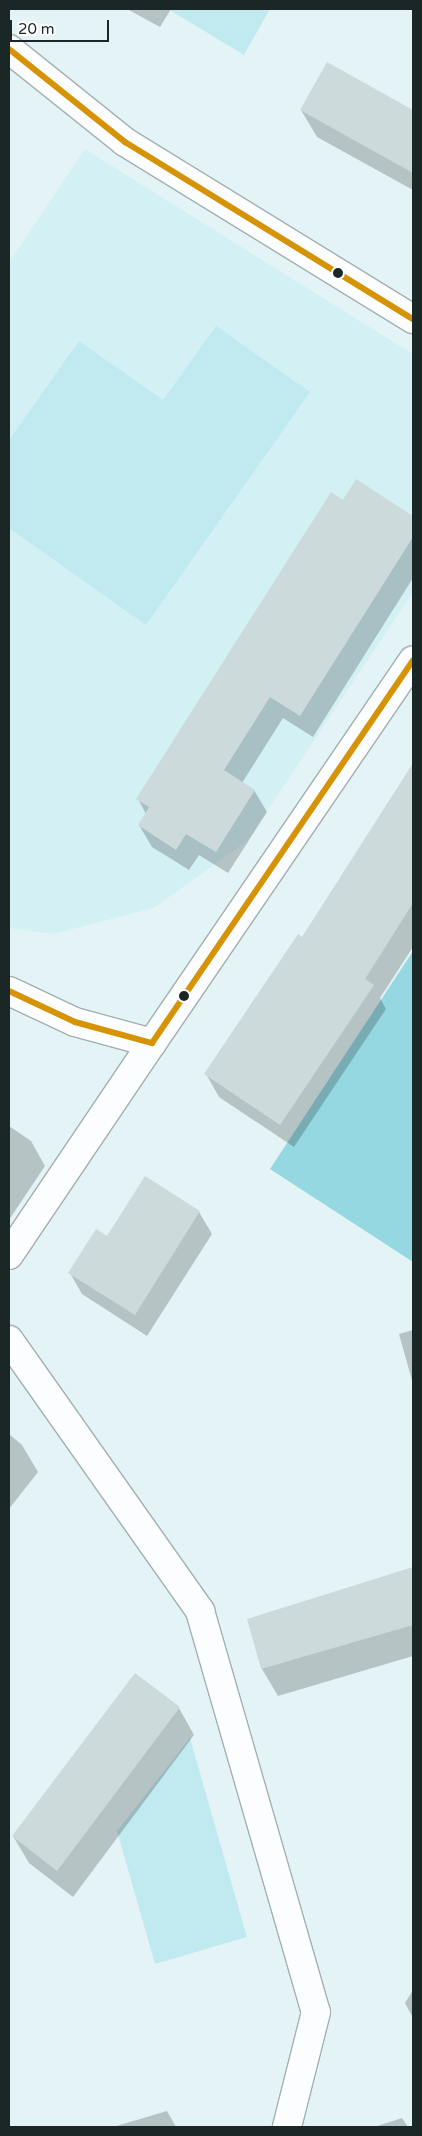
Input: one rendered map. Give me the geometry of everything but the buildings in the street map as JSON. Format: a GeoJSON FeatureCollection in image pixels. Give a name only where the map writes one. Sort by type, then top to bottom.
{"type":"FeatureCollection","features":[{"type":"Feature","properties":{"kind":"street"},"geometry":{"type":"LineString","coordinates":[[9,49],[125,142],[413,319]]}},
{"type":"Feature","properties":{"kind":"street"},"geometry":{"type":"LineString","coordinates":[[9,1255],[413,661]]}},
{"type":"Feature","properties":{"kind":"street"},"geometry":{"type":"LineString","coordinates":[[9,991],[75,1022],[152,1043]]}},
{"type":"Feature","properties":{"kind":"street"},"geometry":{"type":"LineString","coordinates":[[9,1340],[200,1610],[316,2012],[287,2127]]}},
{"type":"Feature","properties":{"kind":"shaded area"},"geometry":{"type":"Polygon","coordinates":[[[168,9],[270,9],[244,55],[168,9]]]}},
{"type":"Feature","properties":{"kind":"shaded area"},"geometry":{"type":"Polygon","coordinates":[[[85,149],[413,354],[413,592],[247,841],[154,908],[53,934],[9,928],[9,263],[85,149]]]}},
{"type":"Feature","properties":{"kind":"shaded area"},"geometry":{"type":"Polygon","coordinates":[[[216,326],[310,392],[146,625],[9,528],[9,440],[79,341],[163,400],[216,326]]]}},
{"type":"Feature","properties":{"kind":"shaded area"},"geometry":{"type":"Polygon","coordinates":[[[413,951],[413,1262],[270,1169],[413,951]]]}},
{"type":"Feature","properties":{"kind":"shaded area"},"geometry":{"type":"Polygon","coordinates":[[[190,1738],[247,1937],[155,1964],[117,1831],[190,1738]]]}},
{"type":"Feature","properties":{"kind":"transit line"},"geometry":{"type":"LineString","coordinates":[[9,49],[125,142],[413,319]]}},
{"type":"Feature","properties":{"kind":"transit line"},"geometry":{"type":"LineString","coordinates":[[9,991],[75,1022],[152,1043],[413,661]]}}]}
